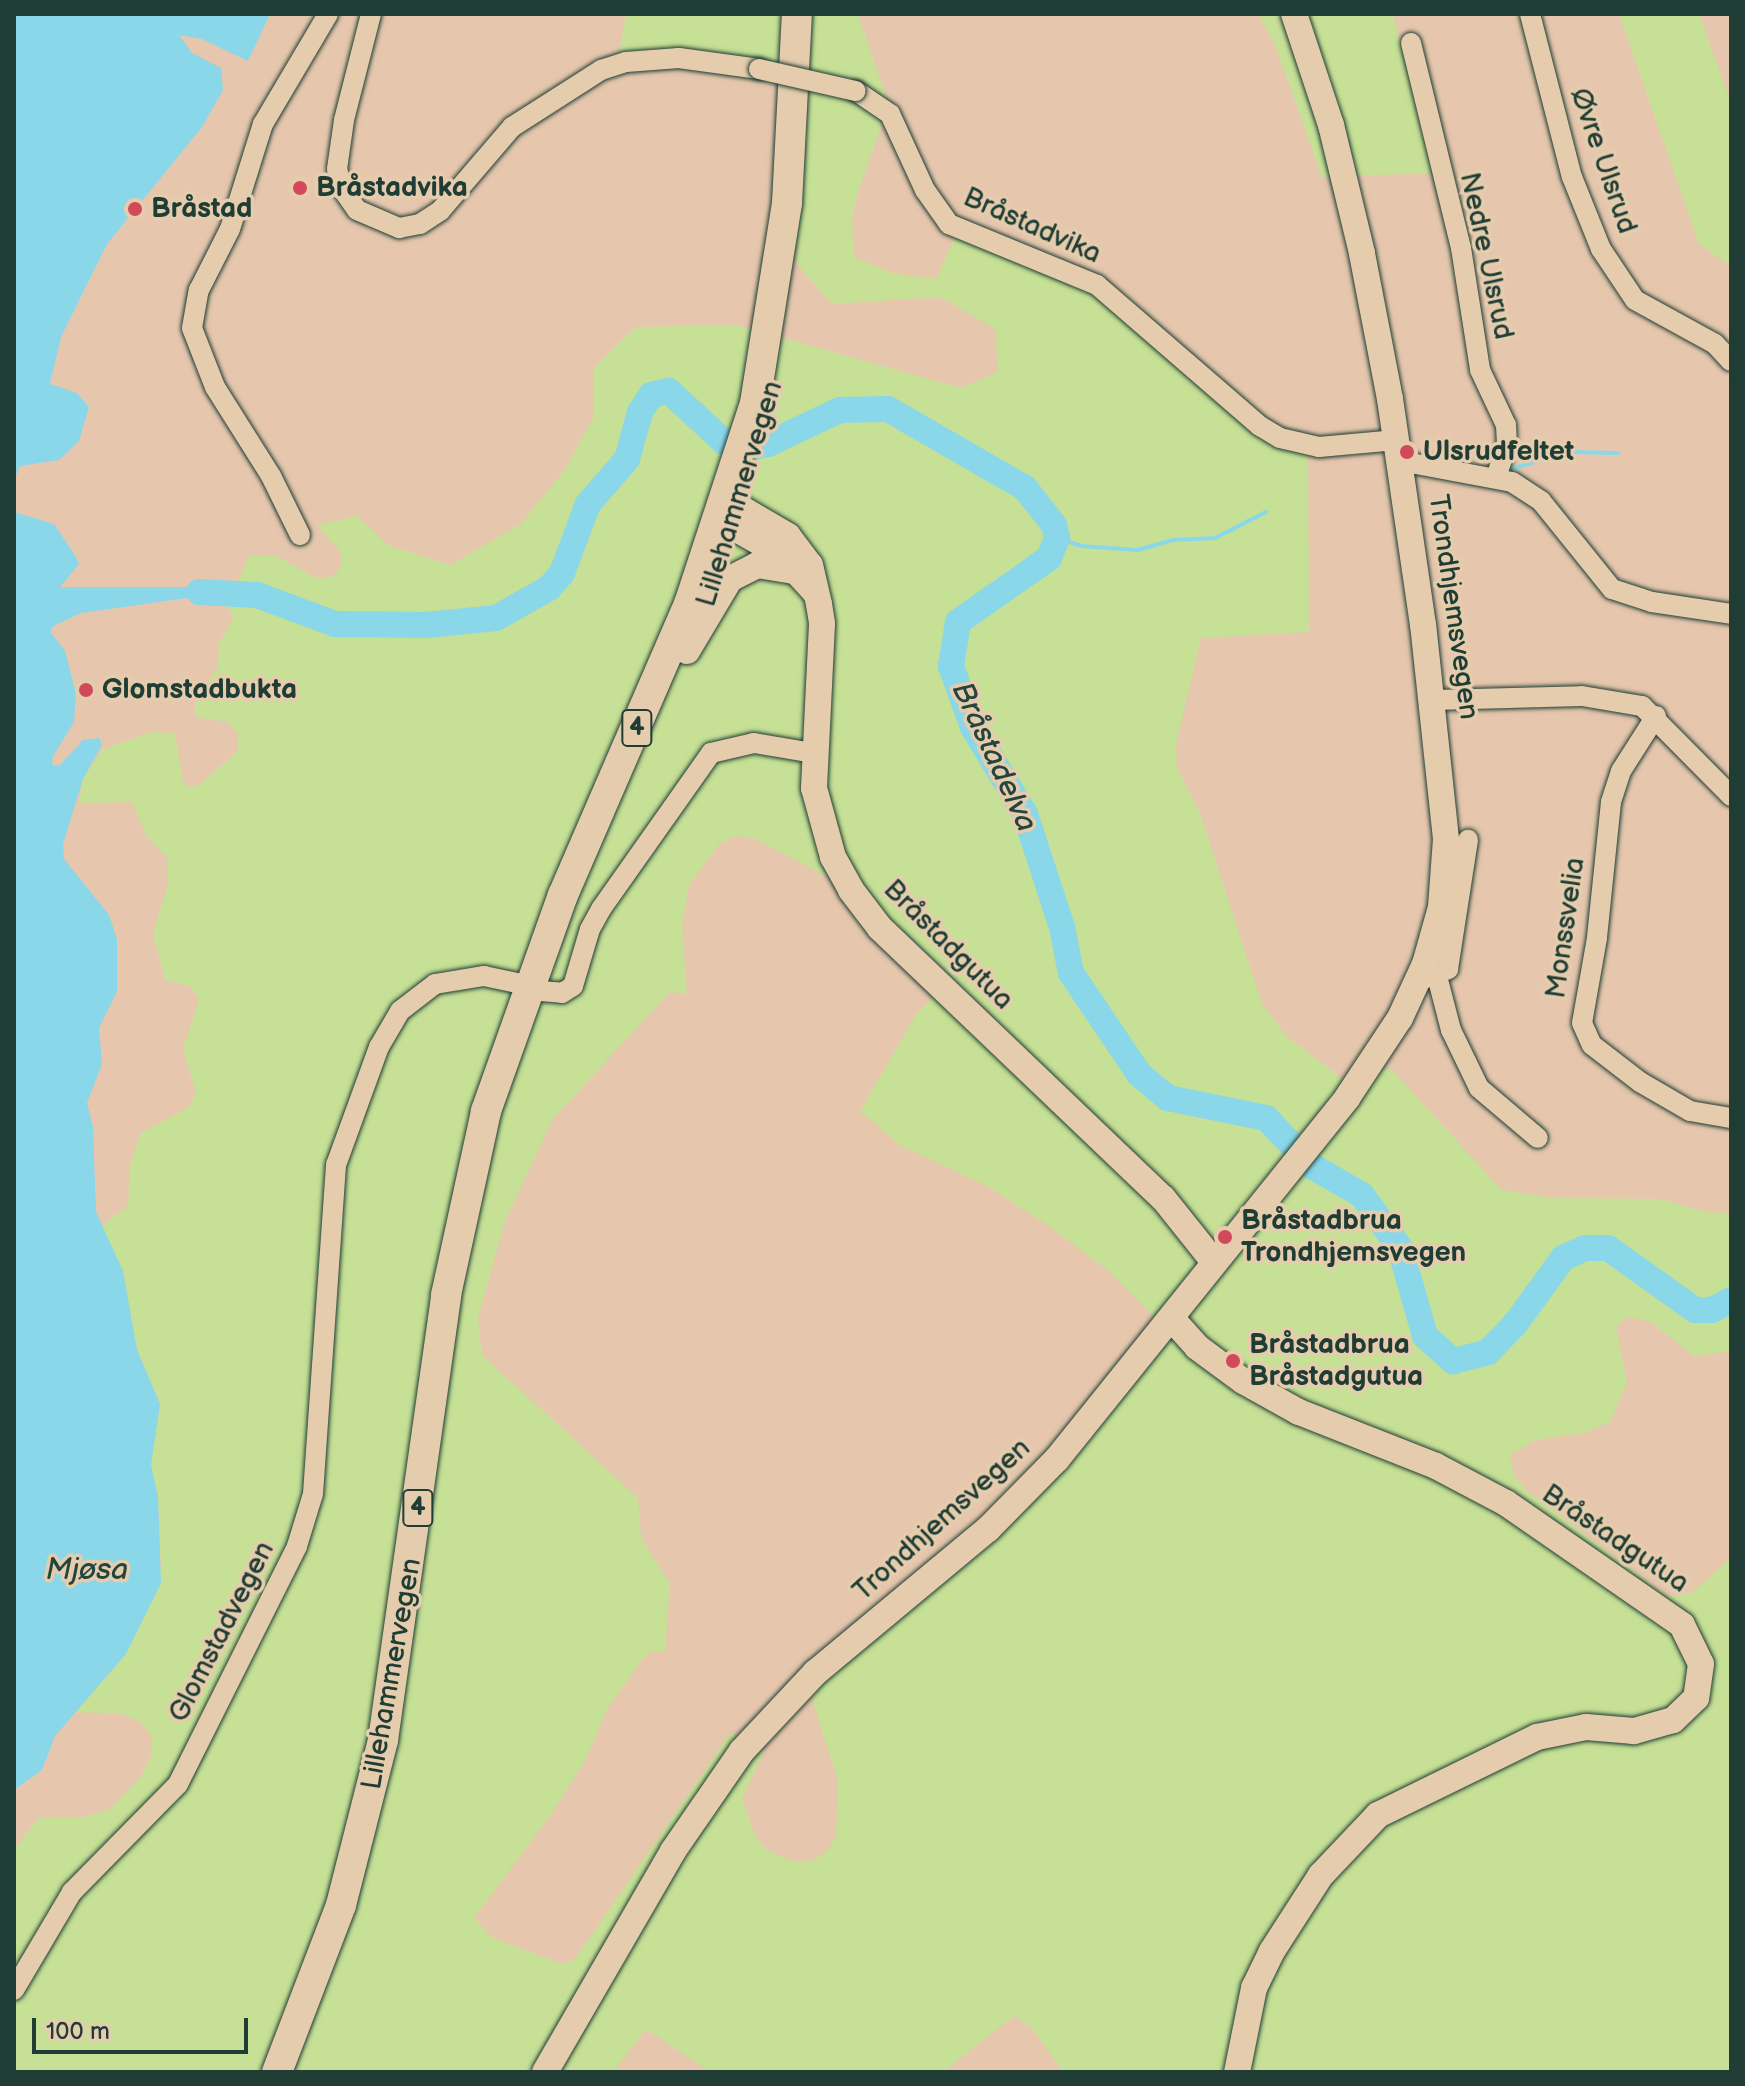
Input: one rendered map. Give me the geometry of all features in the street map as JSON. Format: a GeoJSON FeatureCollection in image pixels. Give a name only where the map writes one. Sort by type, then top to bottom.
{"type":"FeatureCollection","features":[{"type":"Feature","properties":{"kind":"highway","name":"Lillehammervegen"},"geometry":{"type":"LineString","coordinates":[[770,370],[787,203],[797,14]]}},
{"type":"Feature","properties":{"kind":"highway","name":"Lillehammervegen"},"geometry":{"type":"LineString","coordinates":[[548,941],[574,897],[687,651],[736,503],[770,370],[808,192],[811,14]]}},
{"type":"Feature","properties":{"kind":"highway","name":"Lillehammervegen"},"geometry":{"type":"LineString","coordinates":[[277,2072],[341,1905],[371,1797],[402,1632],[457,1234],[486,1111],[548,941],[736,503]]}},
{"type":"Feature","properties":{"kind":"main road","name":"Trondhjemsvegen"},"geometry":{"type":"LineString","coordinates":[[545,2072],[708,1796],[771,1716],[1028,1491],[1173,1320],[1214,1262],[1347,1098],[1428,977],[1441,907],[1446,839],[1434,700],[1398,451],[1362,253],[1331,125],[1294,14]]}},
{"type":"Feature","properties":{"kind":"main road"},"geometry":{"type":"LineString","coordinates":[[736,503],[815,592]]}},
{"type":"Feature","properties":{"kind":"main road","name":"Bråstadgutua"},"geometry":{"type":"LineString","coordinates":[[736,503],[788,536],[810,565],[822,637],[813,753],[814,788],[833,857],[880,928],[1155,1190],[1214,1262]]}},
{"type":"Feature","properties":{"kind":"main road"},"geometry":{"type":"LineString","coordinates":[[687,651],[730,579],[757,565],[794,571]]}},
{"type":"Feature","properties":{"kind":"main road","name":"Bråstadgutua"},"geometry":{"type":"LineString","coordinates":[[1173,1320],[1197,1347],[1243,1381],[1299,1412],[1436,1466],[1532,1520],[1682,1625],[1701,1664],[1696,1698],[1673,1720],[1634,1731],[1586,1727],[1537,1737],[1378,1815],[1321,1875],[1272,1951],[1254,1988],[1237,2072]]}},
{"type":"Feature","properties":{"kind":"street"},"geometry":{"type":"LineString","coordinates":[[300,535],[271,476],[215,387],[192,328],[199,290],[230,229],[263,124],[328,14]]}},
{"type":"Feature","properties":{"kind":"street","name":"Bråstadvika"},"geometry":{"type":"LineString","coordinates":[[371,14],[341,131],[337,169],[343,190],[357,210],[399,228],[420,224],[440,211],[512,127],[601,70],[643,60],[679,58],[759,69],[856,91],[890,114],[925,190],[949,224],[1097,285],[1260,426],[1280,438],[1319,447],[1398,451],[1497,475]]}},
{"type":"Feature","properties":{"kind":"street","name":"Øvre Ulsrud"},"geometry":{"type":"LineString","coordinates":[[1530,14],[1572,177],[1601,249],[1635,300],[1715,344],[1731,361]]}},
{"type":"Feature","properties":{"kind":"street","name":"Nedre Ulsrud"},"geometry":{"type":"LineString","coordinates":[[1411,43],[1461,248],[1480,370],[1506,425],[1507,444],[1497,475]]}},
{"type":"Feature","properties":{"kind":"street"},"geometry":{"type":"LineString","coordinates":[[1497,475],[1541,501],[1612,589],[1652,602],[1731,614]]}},
{"type":"Feature","properties":{"kind":"street"},"geometry":{"type":"LineString","coordinates":[[1434,700],[1582,696],[1642,706],[1656,716],[1731,796]]}},
{"type":"Feature","properties":{"kind":"street","name":"Monssvelia"},"geometry":{"type":"LineString","coordinates":[[1656,716],[1621,771],[1611,802],[1582,1023],[1592,1045],[1640,1082],[1690,1111],[1731,1118]]}},
{"type":"Feature","properties":{"kind":"street"},"geometry":{"type":"LineString","coordinates":[[541,991],[562,993],[573,986],[590,929],[601,909],[711,753],[754,743],[813,753]]}},
{"type":"Feature","properties":{"kind":"street","name":"Trondhjemsvegen"},"geometry":{"type":"LineString","coordinates":[[1428,977],[1448,969],[1468,840]]}},
{"type":"Feature","properties":{"kind":"street","name":"Glomstadvegen"},"geometry":{"type":"LineString","coordinates":[[14,1990],[72,1892],[178,1784],[292,1558],[313,1494],[336,1165],[366,1075],[400,1011],[435,984],[484,976],[518,983]]}},
{"type":"Feature","properties":{"kind":"street"},"geometry":{"type":"LineString","coordinates":[[1428,977],[1479,1088],[1538,1138]]}},
{"type":"Feature","properties":{"kind":"green space"},"geometry":{"type":"Polygon","coordinates":[[[626,14],[858,14],[889,105],[858,192],[852,219],[854,257],[892,273],[936,279],[959,229],[1050,260],[1223,394],[1308,444],[1309,632],[1201,638],[1176,744],[1177,767],[1200,813],[1262,1004],[1287,1037],[1352,1086],[1383,1068],[1392,1070],[1502,1190],[1553,1198],[1661,1199],[1706,1212],[1731,1213],[1731,1351],[1694,1356],[1650,1321],[1626,1317],[1616,1327],[1627,1382],[1610,1422],[1584,1433],[1535,1440],[1510,1455],[1514,1476],[1527,1491],[1667,1596],[1691,1593],[1731,1558],[1731,2072],[1063,2072],[1031,2027],[1014,2016],[943,2072],[710,2072],[646,2029],[613,2072],[14,2072],[14,1849],[39,1818],[85,1817],[110,1809],[140,1778],[152,1754],[151,1735],[140,1722],[123,1714],[76,1712],[82,1699],[110,1674],[161,1567],[158,1497],[151,1465],[160,1404],[137,1350],[123,1271],[100,1227],[128,1206],[130,1166],[141,1133],[189,1107],[196,1093],[183,1049],[199,999],[190,986],[165,980],[153,934],[167,887],[168,858],[147,837],[132,802],[79,803],[83,778],[102,750],[151,732],[175,733],[183,782],[190,787],[199,785],[238,751],[238,734],[228,722],[195,717],[195,702],[218,667],[219,643],[234,617],[226,604],[199,592],[199,587],[238,581],[249,556],[275,555],[314,577],[330,578],[340,569],[341,553],[317,525],[357,516],[390,546],[450,565],[521,524],[566,468],[593,418],[594,368],[636,327],[737,325],[961,388],[998,372],[995,329],[941,297],[832,304],[796,263],[803,82],[618,60],[626,14]],[[735,836],[718,845],[689,885],[682,924],[687,994],[670,992],[553,1119],[505,1221],[478,1318],[482,1355],[638,1498],[641,1537],[670,1584],[665,1652],[651,1651],[641,1661],[607,1709],[586,1759],[550,1816],[474,1918],[493,1938],[562,1964],[575,1959],[730,1733],[753,1739],[764,1752],[742,1798],[755,1836],[767,1850],[794,1862],[813,1860],[828,1851],[836,1835],[838,1781],[813,1702],[815,1684],[987,1525],[1162,1325],[1110,1272],[1043,1222],[987,1186],[901,1146],[860,1111],[916,1015],[933,997],[932,989],[842,885],[754,838],[735,836]]]}},
{"type":"Feature","properties":{"kind":"green space"},"geometry":{"type":"Polygon","coordinates":[[[1258,14],[1393,14],[1432,173],[1322,177],[1275,45],[1258,14]]]}},
{"type":"Feature","properties":{"kind":"green space"},"geometry":{"type":"Polygon","coordinates":[[[1619,14],[1699,14],[1731,103],[1731,266],[1699,244],[1619,14]]]}},
{"type":"Feature","properties":{"kind":"water"},"geometry":{"type":"Polygon","coordinates":[[[14,14],[270,14],[248,61],[202,39],[179,35],[192,53],[221,68],[223,90],[202,127],[107,244],[61,337],[50,384],[77,393],[89,407],[79,441],[59,460],[20,466],[14,480],[14,14]]]}},
{"type":"Feature","properties":{"kind":"water","name":"Mjøsa"},"geometry":{"type":"Polygon","coordinates":[[[14,512],[54,524],[76,557],[79,564],[60,587],[199,587],[201,596],[81,613],[52,627],[51,633],[65,651],[76,694],[74,722],[52,758],[53,766],[60,765],[83,740],[99,738],[102,745],[83,779],[63,844],[64,859],[109,915],[117,939],[117,991],[99,1028],[102,1064],[87,1103],[93,1127],[96,1212],[123,1271],[137,1350],[160,1404],[151,1465],[158,1497],[161,1583],[126,1654],[55,1736],[42,1770],[14,1790],[14,512]]]}},
{"type":"Feature","properties":{"kind":"waterway","name":"Bråstadelva"},"geometry":{"type":"LineString","coordinates":[[199,592],[257,595],[335,624],[427,625],[496,618],[549,588],[562,573],[588,504],[627,459],[640,412],[651,395],[669,391],[723,441],[741,449],[768,444],[840,410],[888,409],[1025,488],[1054,525],[1057,538],[1049,558],[958,622],[951,666],[973,727],[1025,814],[1062,927],[1071,973],[1139,1074],[1168,1098],[1266,1118],[1313,1167],[1362,1195],[1400,1248],[1425,1336],[1453,1361],[1488,1352],[1516,1323],[1563,1258],[1585,1248],[1608,1248],[1695,1310],[1712,1310],[1731,1300]]}},
{"type":"Feature","properties":{"kind":"waterway"},"geometry":{"type":"LineString","coordinates":[[1510,469],[1571,452],[1618,453]]}},
{"type":"Feature","properties":{"kind":"waterway"},"geometry":{"type":"LineString","coordinates":[[1057,538],[1081,546],[1138,550],[1173,540],[1215,538],[1266,512]]}},
{"type":"Feature","properties":{"kind":"place","name":"Bråstadvika"},"geometry":{"type":"Point","coordinates":[300,188]}},
{"type":"Feature","properties":{"kind":"place","name":"Bråstad"},"geometry":{"type":"Point","coordinates":[135,209]}},
{"type":"Feature","properties":{"kind":"place","name":"Ulsrudfeltet"},"geometry":{"type":"Point","coordinates":[1407,452]}},
{"type":"Feature","properties":{"kind":"place","name":"Glomstadbukta"},"geometry":{"type":"Point","coordinates":[86,690]}},
{"type":"Feature","properties":{"kind":"place","name":"Bråstadbrua Trondhjemsvegen"},"geometry":{"type":"Point","coordinates":[1225,1237]}},
{"type":"Feature","properties":{"kind":"place","name":"Bråstadbrua Bråstadgutua"},"geometry":{"type":"Point","coordinates":[1233,1361]}}]}
